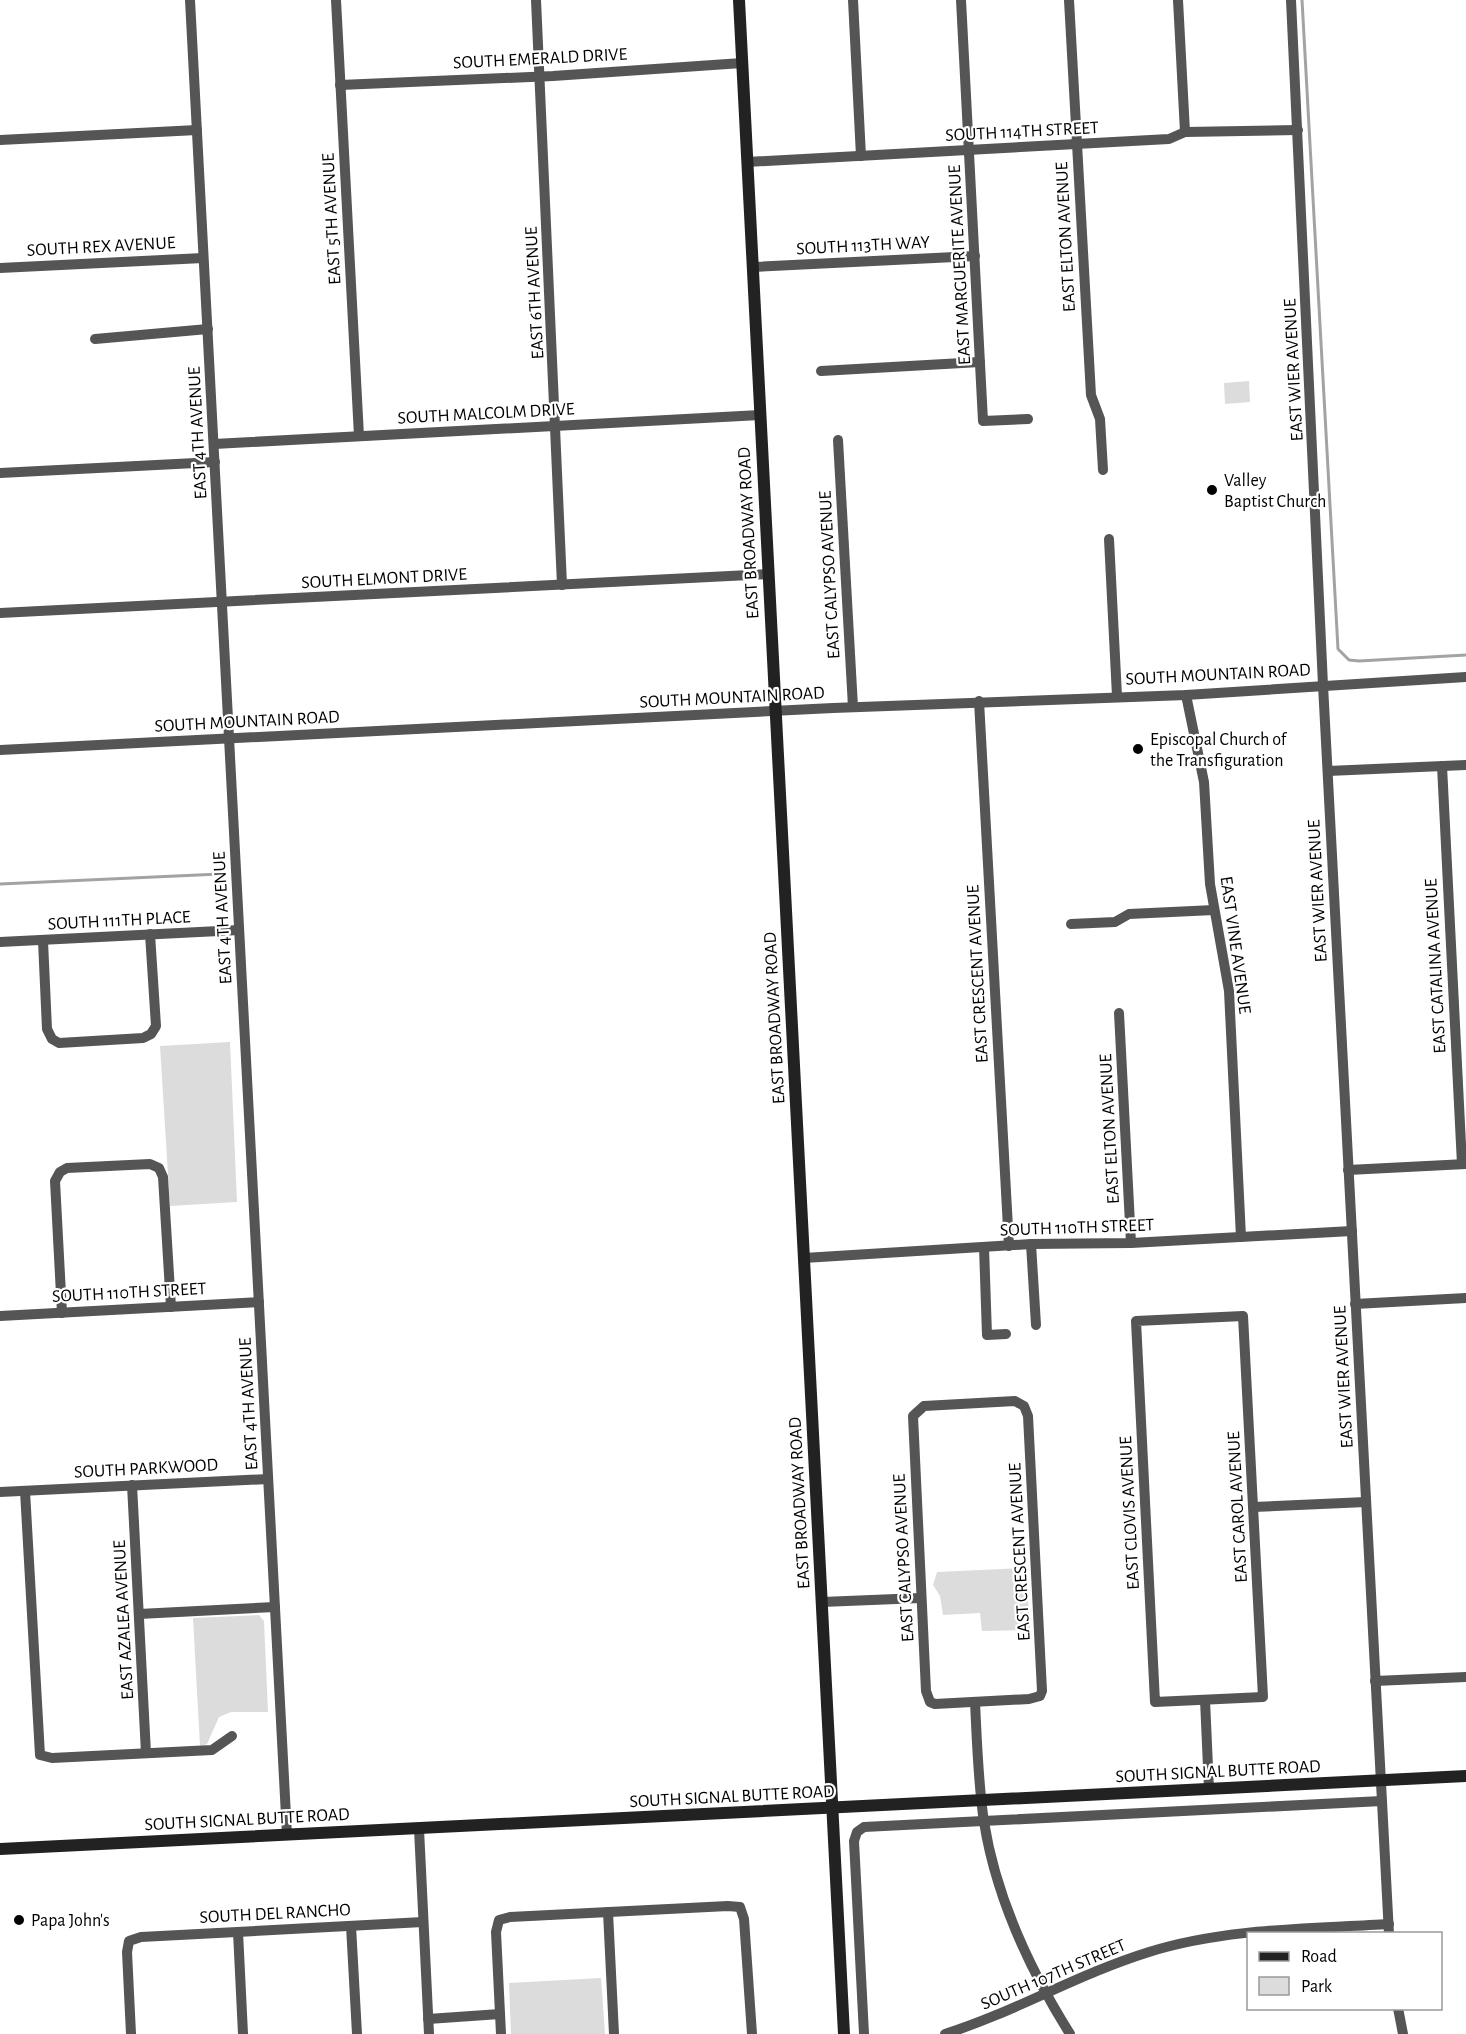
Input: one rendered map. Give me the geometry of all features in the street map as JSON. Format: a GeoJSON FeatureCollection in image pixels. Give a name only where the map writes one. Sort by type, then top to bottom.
{"type":"FeatureCollection","features":[{"type":"Feature","properties":{"kind":"main road","name":"EAST BROADWAY ROAD"},"geometry":{"type":"LineString","coordinates":[[739,0],[844,2034]]}},
{"type":"Feature","properties":{"kind":"main road","name":"SOUTH SIGNAL BUTTE ROAD"},"geometry":{"type":"LineString","coordinates":[[0,1849],[1466,1776]]}},
{"type":"Feature","properties":{"kind":"street","name":"EAST 4TH AVENUE"},"geometry":{"type":"LineString","coordinates":[[190,0],[287,1835]]}},
{"type":"Feature","properties":{"kind":"street","name":"EAST 5TH AVENUE"},"geometry":{"type":"LineString","coordinates":[[336,0],[359,436]]}},
{"type":"Feature","properties":{"kind":"street","name":"EAST 6TH AVENUE"},"geometry":{"type":"LineString","coordinates":[[536,0],[557,426],[562,585]]}},
{"type":"Feature","properties":{"kind":"street"},"geometry":{"type":"LineString","coordinates":[[853,0],[861,156]]}},
{"type":"Feature","properties":{"kind":"street","name":"EAST MARGUERITE AVENUE"},"geometry":{"type":"LineString","coordinates":[[961,0],[983,421],[1028,419]]}},
{"type":"Feature","properties":{"kind":"street","name":"EAST ELTON AVENUE"},"geometry":{"type":"LineString","coordinates":[[1069,0],[1090,395],[1100,419],[1103,470]]}},
{"type":"Feature","properties":{"kind":"street"},"geometry":{"type":"LineString","coordinates":[[1178,0],[1185,132]]}},
{"type":"Feature","properties":{"kind":"street","name":"EAST WIER AVENUE"},"geometry":{"type":"LineString","coordinates":[[1291,0],[1323,685],[1389,1929]]}},
{"type":"Feature","properties":{"kind":"street","name":"SOUTH EMERALD DRIVE"},"geometry":{"type":"LineString","coordinates":[[340,84],[742,63]]}},
{"type":"Feature","properties":{"kind":"street"},"geometry":{"type":"LineString","coordinates":[[0,140],[197,130]]}},
{"type":"Feature","properties":{"kind":"street","name":"SOUTH 114TH STREET"},"geometry":{"type":"LineString","coordinates":[[747,162],[1169,139],[1185,132],[1298,130]]}},
{"type":"Feature","properties":{"kind":"street","name":"SOUTH 113TH WAY"},"geometry":{"type":"LineString","coordinates":[[753,267],[975,256]]}},
{"type":"Feature","properties":{"kind":"street","name":"SOUTH REX AVENUE"},"geometry":{"type":"LineString","coordinates":[[0,268],[203,258]]}},
{"type":"Feature","properties":{"kind":"street"},"geometry":{"type":"LineString","coordinates":[[95,339],[207,329]]}},
{"type":"Feature","properties":{"kind":"street"},"geometry":{"type":"LineString","coordinates":[[821,371],[980,362]]}},
{"type":"Feature","properties":{"kind":"street","name":"SOUTH MALCOLM DRIVE"},"geometry":{"type":"LineString","coordinates":[[214,444],[760,415]]}},
{"type":"Feature","properties":{"kind":"street","name":"EAST CALYPSO AVENUE"},"geometry":{"type":"LineString","coordinates":[[838,440],[853,707]]}},
{"type":"Feature","properties":{"kind":"street"},"geometry":{"type":"LineString","coordinates":[[0,473],[215,462]]}},
{"type":"Feature","properties":{"kind":"street"},"geometry":{"type":"LineString","coordinates":[[1109,539],[1117,696]]}},
{"type":"Feature","properties":{"kind":"street","name":"SOUTH ELMONT DRIVE"},"geometry":{"type":"LineString","coordinates":[[0,613],[769,574]]}},
{"type":"Feature","properties":{"kind":"street","name":"SOUTH MOUNTAIN ROAD"},"geometry":{"type":"LineString","coordinates":[[0,750],[979,701],[1296,689],[1323,685],[1466,677]]}},
{"type":"Feature","properties":{"kind":"street","name":"EAST VINE AVENUE"},"geometry":{"type":"LineString","coordinates":[[1186,694],[1204,782],[1210,884],[1229,991],[1241,1237]]}},
{"type":"Feature","properties":{"kind":"street","name":"EAST CRESCENT AVENUE"},"geometry":{"type":"LineString","coordinates":[[979,701],[1009,1246]]}},
{"type":"Feature","properties":{"kind":"street"},"geometry":{"type":"LineString","coordinates":[[1328,771],[1466,765]]}},
{"type":"Feature","properties":{"kind":"street","name":"EAST CATALINA AVENUE"},"geometry":{"type":"LineString","coordinates":[[1442,766],[1464,1164]]}},
{"type":"Feature","properties":{"kind":"street"},"geometry":{"type":"LineString","coordinates":[[1071,924],[1115,922],[1128,914],[1214,910]]}},
{"type":"Feature","properties":{"kind":"street","name":"SOUTH 111TH PLACE"},"geometry":{"type":"LineString","coordinates":[[0,942],[239,930]]}},
{"type":"Feature","properties":{"kind":"street"},"geometry":{"type":"LineString","coordinates":[[43,941],[47,1029],[51,1039],[59,1043],[83,1042],[143,1038],[151,1034],[156,1026],[150,934]]}},
{"type":"Feature","properties":{"kind":"street","name":"EAST ELTON AVENUE"},"geometry":{"type":"LineString","coordinates":[[1119,1013],[1131,1243]]}},
{"type":"Feature","properties":{"kind":"street"},"geometry":{"type":"LineString","coordinates":[[62,1313],[55,1181],[60,1172],[67,1168],[150,1164],[159,1168],[163,1177],[171,1307]]}},
{"type":"Feature","properties":{"kind":"street"},"geometry":{"type":"LineString","coordinates":[[1348,1170],[1464,1164]]}},
{"type":"Feature","properties":{"kind":"street","name":"SOUTH 110TH STREET"},"geometry":{"type":"LineString","coordinates":[[804,1258],[1031,1244],[1131,1243],[1352,1232]]}},
{"type":"Feature","properties":{"kind":"street"},"geometry":{"type":"LineString","coordinates":[[1031,1244],[1036,1325]]}},
{"type":"Feature","properties":{"kind":"street"},"geometry":{"type":"LineString","coordinates":[[984,1247],[987,1335],[1006,1334]]}},
{"type":"Feature","properties":{"kind":"street"},"geometry":{"type":"LineString","coordinates":[[1355,1304],[1466,1298]]}},
{"type":"Feature","properties":{"kind":"street","name":"SOUTH 110TH STREET"},"geometry":{"type":"LineString","coordinates":[[0,1316],[259,1302]]}},
{"type":"Feature","properties":{"kind":"street","name":"EAST CAROL AVENUE"},"geometry":{"type":"LineString","coordinates":[[1136,1321],[1243,1316],[1263,1697],[1205,1700]]}},
{"type":"Feature","properties":{"kind":"street","name":"EAST CLOVIS AVENUE"},"geometry":{"type":"LineString","coordinates":[[1136,1321],[1155,1702],[1205,1700]]}},
{"type":"Feature","properties":{"kind":"street","name":"EAST CRESCENT AVENUE"},"geometry":{"type":"LineString","coordinates":[[915,1412],[924,1406],[1015,1401],[1024,1406],[1028,1416],[1042,1684],[1040,1696],[975,1702]]}},
{"type":"Feature","properties":{"kind":"street","name":"EAST CALYPSO AVENUE"},"geometry":{"type":"LineString","coordinates":[[915,1412],[912,1422],[926,1691],[930,1702],[975,1702]]}},
{"type":"Feature","properties":{"kind":"street","name":"SOUTH PARKWOOD"},"geometry":{"type":"LineString","coordinates":[[0,1492],[268,1479]]}},
{"type":"Feature","properties":{"kind":"street","name":"EAST AZALEA AVENUE"},"geometry":{"type":"LineString","coordinates":[[132,1485],[146,1753]]}},
{"type":"Feature","properties":{"kind":"street"},"geometry":{"type":"LineString","coordinates":[[25,1491],[40,1755],[52,1758],[212,1750],[232,1736]]}},
{"type":"Feature","properties":{"kind":"street"},"geometry":{"type":"LineString","coordinates":[[1253,1507],[1366,1502]]}},
{"type":"Feature","properties":{"kind":"street"},"geometry":{"type":"LineString","coordinates":[[822,1602],[921,1598]]}},
{"type":"Feature","properties":{"kind":"street"},"geometry":{"type":"LineString","coordinates":[[140,1614],[275,1607]]}},
{"type":"Feature","properties":{"kind":"street"},"geometry":{"type":"LineString","coordinates":[[1375,1682],[1466,1677]]}},
{"type":"Feature","properties":{"kind":"street"},"geometry":{"type":"LineString","coordinates":[[1205,1700],[1209,1789]]}},
{"type":"Feature","properties":{"kind":"street"},"geometry":{"type":"LineString","coordinates":[[975,1702],[984,1822],[990,1849],[1014,1927],[1045,1994],[1070,2034]]}},
{"type":"Feature","properties":{"kind":"street"},"geometry":{"type":"LineString","coordinates":[[864,2034],[854,1841],[857,1832],[864,1827],[1382,1801]]}},
{"type":"Feature","properties":{"kind":"street"},"geometry":{"type":"LineString","coordinates":[[419,1829],[429,2034]]}},
{"type":"Feature","properties":{"kind":"street"},"geometry":{"type":"LineString","coordinates":[[501,2034],[496,1932],[499,1920],[608,1912],[740,1907],[744,1919],[752,2034]]}},
{"type":"Feature","properties":{"kind":"street"},"geometry":{"type":"LineString","coordinates":[[608,1912],[614,2034]]}},
{"type":"Feature","properties":{"kind":"street","name":"SOUTH DEL RANCHO"},"geometry":{"type":"LineString","coordinates":[[131,2034],[127,1952],[129,1941],[141,1937],[423,1922]]}},
{"type":"Feature","properties":{"kind":"street"},"geometry":{"type":"LineString","coordinates":[[351,1926],[357,2034]]}},
{"type":"Feature","properties":{"kind":"street","name":"SOUTH 107TH STREET"},"geometry":{"type":"LineString","coordinates":[[1252,1932],[1389,1929]]}},
{"type":"Feature","properties":{"kind":"street"},"geometry":{"type":"LineString","coordinates":[[238,1932],[243,2034]]}},
{"type":"Feature","properties":{"kind":"street","name":"SOUTH 107TH STREET"},"geometry":{"type":"LineString","coordinates":[[945,2034],[986,2021],[1100,1968],[1151,1951],[1247,1933]]}},
{"type":"Feature","properties":{"kind":"street"},"geometry":{"type":"LineString","coordinates":[[1398,2010],[1403,2034]]}},
{"type":"Feature","properties":{"kind":"street"},"geometry":{"type":"LineString","coordinates":[[428,2019],[500,2014]]}},
{"type":"Feature","properties":{"kind":"green space"},"geometry":{"type":"Polygon","coordinates":[[[1249,381],[1250,402],[1225,404],[1224,383],[1249,381]]]}},
{"type":"Feature","properties":{"kind":"green space"},"geometry":{"type":"Polygon","coordinates":[[[230,1042],[237,1202],[170,1206],[160,1046],[230,1042]]]}},
{"type":"Feature","properties":{"kind":"green space"},"geometry":{"type":"Polygon","coordinates":[[[1026,1568],[1030,1630],[982,1631],[980,1613],[943,1615],[940,1596],[933,1585],[937,1572],[1026,1568]]]}},
{"type":"Feature","properties":{"kind":"green space"},"geometry":{"type":"Polygon","coordinates":[[[259,1615],[264,1621],[268,1712],[231,1712],[219,1717],[207,1744],[200,1746],[193,1618],[259,1615]]]}},
{"type":"Feature","properties":{"kind":"green space"},"geometry":{"type":"Polygon","coordinates":[[[601,1978],[605,2034],[511,2034],[509,1983],[601,1978]]]}},
{"type":"Feature","properties":{"kind":"waterway"},"geometry":{"type":"LineString","coordinates":[[1302,0],[1338,649],[1349,660],[1359,661],[1466,655]]}},
{"type":"Feature","properties":{"kind":"waterway"},"geometry":{"type":"LineString","coordinates":[[0,884],[220,874]]}},
{"type":"Feature","properties":{"kind":"place","name":"Valley Baptist Church"},"geometry":{"type":"Point","coordinates":[1212,490]}},
{"type":"Feature","properties":{"kind":"place","name":"Episcopal Church of the Transfiguration"},"geometry":{"type":"Point","coordinates":[1138,749]}},
{"type":"Feature","properties":{"kind":"place","name":"Papa John's"},"geometry":{"type":"Point","coordinates":[19,1920]}}]}
